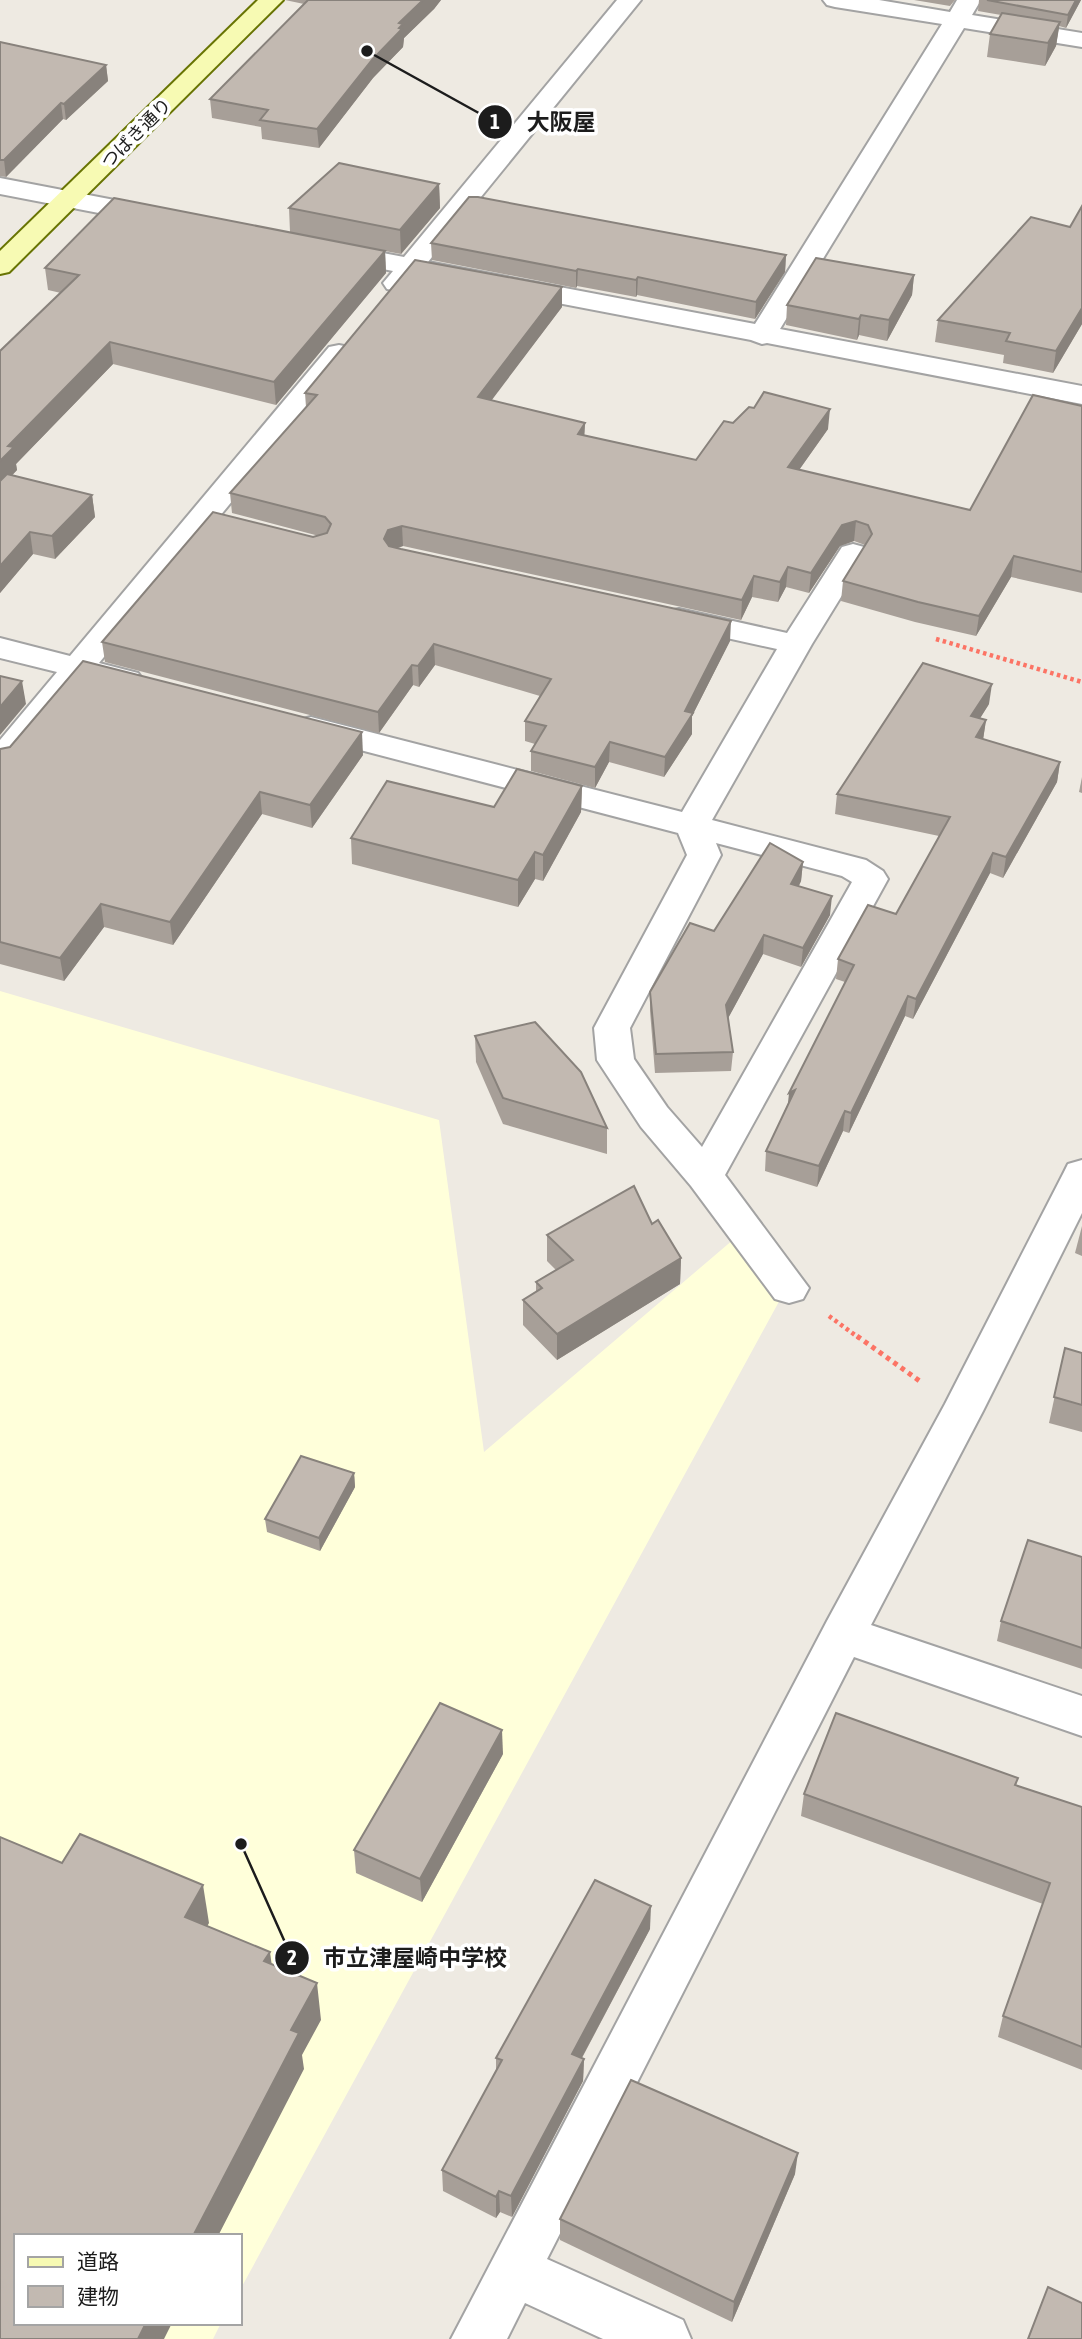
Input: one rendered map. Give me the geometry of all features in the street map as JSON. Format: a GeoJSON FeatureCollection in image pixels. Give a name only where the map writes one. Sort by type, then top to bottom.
{"type":"FeatureCollection","features":[{"type":"Feature","properties":{"kind":"main road","name":"つばき通り"},"geometry":{"type":"LineString","coordinates":[[0,266],[271,0]]}},
{"type":"Feature","properties":{"kind":"street"},"geometry":{"type":"LineString","coordinates":[[0,761],[77,668],[215,521],[367,319],[629,0]]}},
{"type":"Feature","properties":{"kind":"street"},"geometry":{"type":"LineString","coordinates":[[835,0],[962,10],[1082,40]]}},
{"type":"Feature","properties":{"kind":"street"},"geometry":{"type":"LineString","coordinates":[[762,335],[962,10]]}},
{"type":"Feature","properties":{"kind":"street"},"geometry":{"type":"LineString","coordinates":[[0,186],[178,221]]}},
{"type":"Feature","properties":{"kind":"street"},"geometry":{"type":"LineString","coordinates":[[315,248],[762,335],[1021,382],[1082,396]]}},
{"type":"Feature","properties":{"kind":"street"},"geometry":{"type":"LineString","coordinates":[[692,825],[796,644],[853,553]]}},
{"type":"Feature","properties":{"kind":"street"},"geometry":{"type":"LineString","coordinates":[[647,611],[796,644]]}},
{"type":"Feature","properties":{"kind":"street"},"geometry":{"type":"LineString","coordinates":[[0,648],[157,688]]}},
{"type":"Feature","properties":{"kind":"street"},"geometry":{"type":"LineString","coordinates":[[277,719],[854,868],[871,879],[705,1176]]}},
{"type":"Feature","properties":{"kind":"street"},"geometry":{"type":"LineString","coordinates":[[692,825],[704,855],[612,1028],[616,1060],[654,1117],[705,1176],[789,1288]]}},
{"type":"Feature","properties":{"kind":"street"},"geometry":{"type":"LineString","coordinates":[[478,2339],[843,1634],[962,1411],[1082,1174]]}},
{"type":"Feature","properties":{"kind":"street"},"geometry":{"type":"LineString","coordinates":[[843,1634],[1082,1716]]}},
{"type":"Feature","properties":{"kind":"street"},"geometry":{"type":"LineString","coordinates":[[515,2272],[664,2339]]}},
{"type":"Feature","properties":{"kind":"path"},"geometry":{"type":"LineString","coordinates":[[936,639],[1082,682]]}},
{"type":"Feature","properties":{"kind":"path"},"geometry":{"type":"LineString","coordinates":[[789,1288],[962,1411]]}},
{"type":"Feature","properties":{"kind":"shaded area"},"geometry":{"type":"Polygon","coordinates":[[[0,991],[439,1120],[484,1452],[734,1239],[782,1296],[242,2286],[242,2234],[14,2234],[14,2325],[220,2325],[213,2339],[0,2339],[0,991]]]}},
{"type":"Feature","properties":{"kind":"building"},"geometry":{"type":"Polygon","coordinates":[[[308,0],[423,0],[399,23],[403,24],[399,28],[402,29],[372,60],[317,129],[260,120],[268,110],[210,99],[308,0]]]}},
{"type":"Feature","properties":{"kind":"building"},"geometry":{"type":"Polygon","coordinates":[[[987,0],[1076,0],[1068,15],[987,0]]]}},
{"type":"Feature","properties":{"kind":"building"},"geometry":{"type":"Polygon","coordinates":[[[1002,13],[1060,22],[1048,43],[990,34],[1002,13]]]}},
{"type":"Feature","properties":{"kind":"building"},"geometry":{"type":"Polygon","coordinates":[[[0,42],[106,65],[64,104],[61,103],[4,160],[0,160],[0,42]]]}},
{"type":"Feature","properties":{"kind":"building"},"geometry":{"type":"Polygon","coordinates":[[[339,163],[439,184],[400,230],[289,208],[339,163]]]}},
{"type":"Feature","properties":{"kind":"building"},"geometry":{"type":"Polygon","coordinates":[[[469,197],[786,255],[756,302],[638,277],[636,280],[578,269],[576,271],[431,243],[469,197]]]}},
{"type":"Feature","properties":{"kind":"building"},"geometry":{"type":"Polygon","coordinates":[[[114,198],[385,251],[274,382],[110,342],[8,446],[14,447],[0,461],[0,351],[79,275],[45,268],[114,198]]]}},
{"type":"Feature","properties":{"kind":"building"},"geometry":{"type":"Polygon","coordinates":[[[1082,206],[1082,308],[1056,351],[1006,341],[1010,333],[938,320],[1031,217],[1070,227],[1082,206]]]}},
{"type":"Feature","properties":{"kind":"building"},"geometry":{"type":"Polygon","coordinates":[[[816,258],[914,275],[889,320],[861,315],[859,319],[787,305],[816,258]]]}},
{"type":"Feature","properties":{"kind":"building"},"geometry":{"type":"Polygon","coordinates":[[[415,260],[562,287],[478,397],[585,423],[578,434],[696,460],[724,421],[733,423],[749,407],[754,408],[764,392],[830,409],[788,467],[970,510],[1033,395],[1082,406],[1082,572],[1014,556],[979,616],[843,581],[872,534],[868,525],[856,521],[842,525],[811,573],[788,567],[780,582],[754,576],[742,600],[402,526],[388,530],[384,539],[389,546],[731,621],[685,711],[693,713],[665,757],[610,742],[595,767],[531,751],[546,726],[525,721],[551,679],[434,644],[418,666],[412,665],[378,712],[102,642],[213,512],[313,537],[327,533],[331,524],[325,517],[230,493],[317,395],[305,393],[415,260]]]}},
{"type":"Feature","properties":{"kind":"building"},"geometry":{"type":"Polygon","coordinates":[[[7,474],[92,495],[52,536],[30,532],[0,566],[0,481],[7,474]]]}},
{"type":"Feature","properties":{"kind":"building"},"geometry":{"type":"Polygon","coordinates":[[[83,661],[362,732],[310,805],[260,792],[170,922],[101,904],[60,958],[0,942],[0,749],[10,747],[83,661]]]}},
{"type":"Feature","properties":{"kind":"building"},"geometry":{"type":"Polygon","coordinates":[[[923,663],[992,684],[971,716],[986,720],[976,737],[1060,762],[1006,857],[993,853],[916,999],[908,996],[851,1113],[845,1111],[819,1166],[766,1151],[795,1090],[789,1093],[854,965],[838,959],[868,905],[896,914],[950,817],[837,794],[923,663]]]}},
{"type":"Feature","properties":{"kind":"building"},"geometry":{"type":"Polygon","coordinates":[[[0,676],[22,681],[0,707],[0,676]]]}},
{"type":"Feature","properties":{"kind":"building"},"geometry":{"type":"Polygon","coordinates":[[[517,769],[582,786],[543,855],[535,852],[518,880],[351,838],[387,781],[494,807],[517,769]]]}},
{"type":"Feature","properties":{"kind":"building"},"geometry":{"type":"Polygon","coordinates":[[[770,843],[803,862],[791,884],[832,896],[803,948],[764,935],[726,1005],[733,1052],[656,1054],[650,992],[690,923],[714,931],[770,843]]]}},
{"type":"Feature","properties":{"kind":"building"},"geometry":{"type":"Polygon","coordinates":[[[535,1022],[581,1072],[607,1128],[503,1098],[475,1036],[535,1022]]]}},
{"type":"Feature","properties":{"kind":"building"},"geometry":{"type":"Polygon","coordinates":[[[634,1186],[652,1224],[658,1220],[681,1258],[557,1334],[523,1300],[542,1288],[536,1282],[573,1260],[547,1235],[634,1186]]]}},
{"type":"Feature","properties":{"kind":"building"},"geometry":{"type":"Polygon","coordinates":[[[1065,1348],[1082,1353],[1082,1405],[1054,1397],[1065,1348]]]}},
{"type":"Feature","properties":{"kind":"building"},"geometry":{"type":"Polygon","coordinates":[[[301,1456],[354,1473],[319,1538],[265,1519],[301,1456]]]}},
{"type":"Feature","properties":{"kind":"building"},"geometry":{"type":"Polygon","coordinates":[[[1028,1540],[1082,1557],[1082,1648],[1001,1621],[1028,1540]]]}},
{"type":"Feature","properties":{"kind":"building"},"geometry":{"type":"Polygon","coordinates":[[[440,1703],[502,1730],[420,1879],[354,1850],[440,1703]]]}},
{"type":"Feature","properties":{"kind":"building"},"geometry":{"type":"Polygon","coordinates":[[[836,1713],[1018,1778],[1015,1785],[1082,1807],[1082,2047],[1003,2016],[1050,1883],[804,1794],[836,1713]]]}},
{"type":"Feature","properties":{"kind":"building"},"geometry":{"type":"Polygon","coordinates":[[[80,1834],[203,1885],[185,1917],[270,1952],[264,1961],[317,1983],[291,2030],[299,2033],[194,2234],[14,2234],[14,2325],[145,2325],[138,2339],[0,2339],[0,1837],[62,1863],[80,1834]]]}},
{"type":"Feature","properties":{"kind":"building"},"geometry":{"type":"Polygon","coordinates":[[[595,1880],[651,1906],[572,2054],[584,2059],[511,2196],[499,2191],[496,2197],[442,2170],[502,2060],[496,2058],[595,1880]]]}},
{"type":"Feature","properties":{"kind":"building"},"geometry":{"type":"Polygon","coordinates":[[[631,2080],[798,2153],[734,2302],[560,2219],[631,2080]]]}},
{"type":"Feature","properties":{"kind":"building"},"geometry":{"type":"Polygon","coordinates":[[[1048,2287],[1082,2303],[1082,2339],[1028,2339],[1048,2287]]]}},
{"type":"Feature","properties":{"kind":"place","name":"大阪屋"},"geometry":{"type":"Point","coordinates":[367,51]}},
{"type":"Feature","properties":{"kind":"place","name":"市立津屋崎中学校"},"geometry":{"type":"Point","coordinates":[241,1844]}}]}
